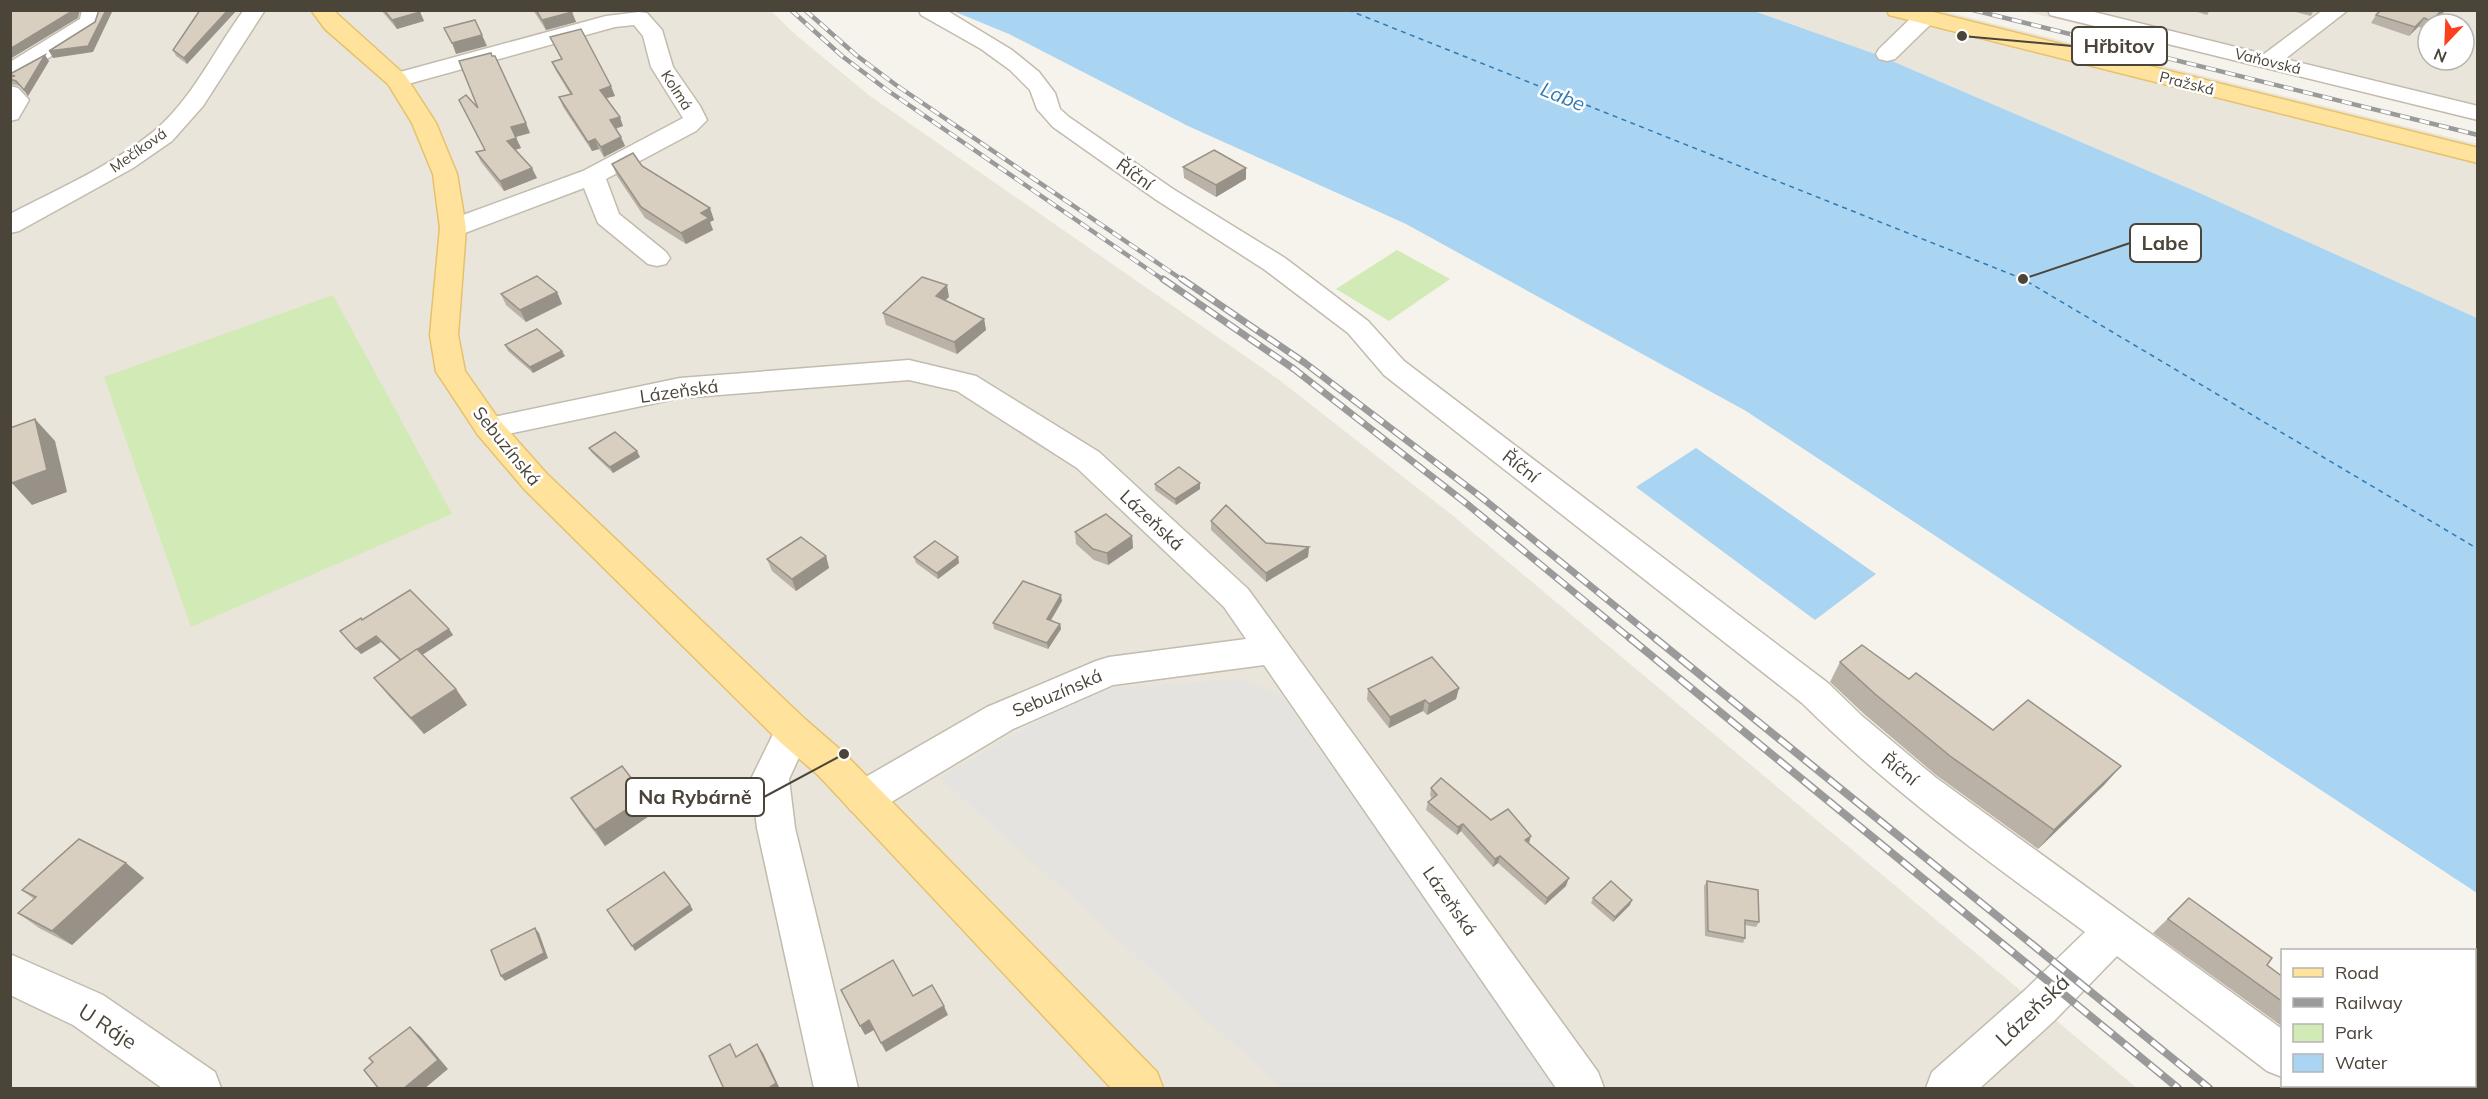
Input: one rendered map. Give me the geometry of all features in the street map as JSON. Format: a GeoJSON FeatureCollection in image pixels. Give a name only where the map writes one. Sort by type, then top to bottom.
{"type":"FeatureCollection","features":[{"type":"Feature","properties":{"kind":"main road","name":"Sebuzínská"},"geometry":{"type":"LineString","coordinates":[[321,10],[333,24],[396,80],[424,123],[445,174],[453,228],[444,335],[451,372],[489,428],[536,482],[793,731],[831,764],[1141,1089]]}},
{"type":"Feature","properties":{"kind":"main road","name":"Pražská"},"geometry":{"type":"LineString","coordinates":[[1909,13],[2478,156]]}},
{"type":"Feature","properties":{"kind":"street"},"geometry":{"type":"LineString","coordinates":[[10,72],[90,22],[93,10]]}},
{"type":"Feature","properties":{"kind":"street","name":"Mečíková"},"geometry":{"type":"LineString","coordinates":[[10,225],[124,163],[163,136],[195,101],[255,10]]}},
{"type":"Feature","properties":{"kind":"street","name":"Říční"},"geometry":{"type":"LineString","coordinates":[[929,10],[1010,59],[1040,88],[1049,113],[1061,122],[1164,194],[1275,264],[1358,327],[1394,368],[1815,693],[1856,734],[1991,841],[2115,930],[2281,1054]]}},
{"type":"Feature","properties":{"kind":"street"},"geometry":{"type":"LineString","coordinates":[[2268,61],[2338,10]]}},
{"type":"Feature","properties":{"kind":"street","name":"Vaňovská"},"geometry":{"type":"LineString","coordinates":[[2067,11],[2478,113]]}},
{"type":"Feature","properties":{"kind":"street"},"geometry":{"type":"LineString","coordinates":[[1887,54],[1909,13]]}},
{"type":"Feature","properties":{"kind":"street","name":"Kolmá"},"geometry":{"type":"LineString","coordinates":[[396,80],[614,21],[639,18],[653,29],[662,66],[692,111],[695,120],[688,126],[592,176],[453,228]]}},
{"type":"Feature","properties":{"kind":"street"},"geometry":{"type":"LineString","coordinates":[[10,93],[17,100],[10,114]]}},
{"type":"Feature","properties":{"kind":"street"},"geometry":{"type":"LineString","coordinates":[[592,176],[607,218],[657,258]]}},
{"type":"Feature","properties":{"kind":"street","name":"Lázeňská"},"geometry":{"type":"LineString","coordinates":[[489,428],[680,388],[909,370],[966,383],[1088,460],[1236,598],[1582,1089]]}},
{"type":"Feature","properties":{"kind":"street","name":"Sebuzínská"},"geometry":{"type":"LineString","coordinates":[[864,798],[1000,717],[1109,671],[1272,650]]}},
{"type":"Feature","properties":{"kind":"street"},"geometry":{"type":"LineString","coordinates":[[793,731],[770,779],[771,789],[776,828],[836,1089]]}},
{"type":"Feature","properties":{"kind":"street","name":"Lázeňská"},"geometry":{"type":"LineString","coordinates":[[1948,1089],[2039,1006],[2115,930]]}},
{"type":"Feature","properties":{"kind":"street","name":"U Ráje"},"geometry":{"type":"LineString","coordinates":[[10,974],[88,1010],[199,1089]]}},
{"type":"Feature","properties":{"kind":"shaded area"},"geometry":{"type":"Polygon","coordinates":[[[10,11],[771,11],[796,35],[870,96],[1278,379],[1452,515],[2137,1088],[11,1088],[10,11]]]}},
{"type":"Feature","properties":{"kind":"shaded area"},"geometry":{"type":"Polygon","coordinates":[[[1754,11],[1943,11],[2477,144],[2477,318],[2195,191],[1878,55],[1754,11]]]}},
{"type":"Feature","properties":{"kind":"shaded area"},"geometry":{"type":"Polygon","coordinates":[[[2024,11],[2477,11],[2477,121],[2024,11]]]}},
{"type":"Feature","properties":{"kind":"shaded area"},"geometry":{"type":"Polygon","coordinates":[[[1242,679],[1281,695],[1559,1088],[1281,1088],[940,778],[1092,689],[1242,679]]]}},
{"type":"Feature","properties":{"kind":"green space"},"geometry":{"type":"Polygon","coordinates":[[[1397,250],[1450,279],[1389,321],[1336,289],[1397,250]]]}},
{"type":"Feature","properties":{"kind":"green space"},"geometry":{"type":"Polygon","coordinates":[[[333,295],[452,514],[191,627],[104,377],[333,295]]]}},
{"type":"Feature","properties":{"kind":"water"},"geometry":{"type":"Polygon","coordinates":[[[953,11],[1754,11],[1878,55],[2195,191],[2477,318],[2477,893],[1746,411],[1406,224],[1188,126],[1009,34],[953,11]]]}},
{"type":"Feature","properties":{"kind":"water"},"geometry":{"type":"Polygon","coordinates":[[[1696,448],[1876,574],[1815,620],[1636,487],[1696,448]]]}},
{"type":"Feature","properties":{"kind":"building"},"geometry":{"type":"Polygon","coordinates":[[[10,10],[74,10],[10,49],[10,10]]]}},
{"type":"Feature","properties":{"kind":"building"},"geometry":{"type":"Polygon","coordinates":[[[99,10],[106,10],[88,46],[49,51],[95,22],[99,10]]]}},
{"type":"Feature","properties":{"kind":"building"},"geometry":{"type":"Polygon","coordinates":[[[200,10],[228,10],[184,58],[173,50],[200,10]]]}},
{"type":"Feature","properties":{"kind":"building"},"geometry":{"type":"Polygon","coordinates":[[[384,10],[419,10],[420,12],[392,20],[384,10]]]}},
{"type":"Feature","properties":{"kind":"building"},"geometry":{"type":"Polygon","coordinates":[[[536,10],[571,10],[572,12],[542,20],[536,10]]]}},
{"type":"Feature","properties":{"kind":"building"},"geometry":{"type":"Polygon","coordinates":[[[2381,10],[2442,10],[2440,12],[2416,12],[2415,27],[2376,15],[2381,10]]]}},
{"type":"Feature","properties":{"kind":"building"},"geometry":{"type":"Polygon","coordinates":[[[475,20],[482,35],[452,43],[444,28],[475,20]]]}},
{"type":"Feature","properties":{"kind":"building"},"geometry":{"type":"Polygon","coordinates":[[[581,29],[611,86],[600,90],[620,117],[610,120],[621,137],[601,147],[595,139],[588,142],[559,97],[572,94],[552,62],[562,59],[550,37],[581,29]]]}},
{"type":"Feature","properties":{"kind":"building"},"geometry":{"type":"Polygon","coordinates":[[[491,53],[495,56],[526,123],[511,127],[516,138],[507,141],[532,168],[500,181],[476,152],[485,150],[459,100],[466,95],[478,108],[459,61],[491,53]]]}},
{"type":"Feature","properties":{"kind":"building"},"geometry":{"type":"Polygon","coordinates":[[[45,55],[24,90],[16,81],[10,79],[15,76],[10,74],[45,55]]]}},
{"type":"Feature","properties":{"kind":"building"},"geometry":{"type":"Polygon","coordinates":[[[1214,150],[1246,168],[1216,185],[1183,167],[1214,150]]]}},
{"type":"Feature","properties":{"kind":"building"},"geometry":{"type":"Polygon","coordinates":[[[633,153],[642,166],[710,208],[701,213],[709,218],[681,233],[641,207],[612,164],[633,153]]]}},
{"type":"Feature","properties":{"kind":"building"},"geometry":{"type":"Polygon","coordinates":[[[537,276],[557,292],[520,310],[501,294],[537,276]]]}},
{"type":"Feature","properties":{"kind":"building"},"geometry":{"type":"Polygon","coordinates":[[[922,277],[947,285],[936,296],[984,319],[954,342],[883,313],[922,277]]]}},
{"type":"Feature","properties":{"kind":"building"},"geometry":{"type":"Polygon","coordinates":[[[537,329],[562,351],[530,367],[505,345],[537,329]]]}},
{"type":"Feature","properties":{"kind":"building"},"geometry":{"type":"Polygon","coordinates":[[[35,419],[47,470],[12,483],[10,428],[35,419]]]}},
{"type":"Feature","properties":{"kind":"building"},"geometry":{"type":"Polygon","coordinates":[[[615,432],[637,451],[610,467],[589,448],[615,432]]]}},
{"type":"Feature","properties":{"kind":"building"},"geometry":{"type":"Polygon","coordinates":[[[1179,467],[1200,483],[1175,499],[1155,484],[1179,467]]]}},
{"type":"Feature","properties":{"kind":"building"},"geometry":{"type":"Polygon","coordinates":[[[1226,505],[1266,543],[1309,547],[1266,573],[1211,521],[1226,505]]]}},
{"type":"Feature","properties":{"kind":"building"},"geometry":{"type":"Polygon","coordinates":[[[1106,514],[1132,536],[1107,553],[1093,549],[1075,532],[1106,514]]]}},
{"type":"Feature","properties":{"kind":"building"},"geometry":{"type":"Polygon","coordinates":[[[801,537],[826,556],[792,579],[767,559],[801,537]]]}},
{"type":"Feature","properties":{"kind":"building"},"geometry":{"type":"Polygon","coordinates":[[[935,541],[958,557],[937,573],[914,557],[935,541]]]}},
{"type":"Feature","properties":{"kind":"building"},"geometry":{"type":"Polygon","coordinates":[[[1023,581],[1061,595],[1047,619],[1060,624],[1047,643],[993,623],[1023,581]]]}},
{"type":"Feature","properties":{"kind":"building"},"geometry":{"type":"Polygon","coordinates":[[[410,590],[449,629],[401,660],[376,636],[356,649],[340,631],[361,618],[362,620],[410,590]]]}},
{"type":"Feature","properties":{"kind":"building"},"geometry":{"type":"Polygon","coordinates":[[[1862,645],[1909,679],[1916,673],[1993,730],[2028,700],[2121,766],[2054,830],[1950,756],[1840,662],[1862,645]]]}},
{"type":"Feature","properties":{"kind":"building"},"geometry":{"type":"Polygon","coordinates":[[[417,649],[456,689],[411,718],[374,678],[417,649]]]}},
{"type":"Feature","properties":{"kind":"building"},"geometry":{"type":"Polygon","coordinates":[[[1432,657],[1459,688],[1429,704],[1425,700],[1390,717],[1368,689],[1432,657]]]}},
{"type":"Feature","properties":{"kind":"building"},"geometry":{"type":"Polygon","coordinates":[[[622,766],[646,797],[595,830],[571,798],[622,766]]]}},
{"type":"Feature","properties":{"kind":"building"},"geometry":{"type":"Polygon","coordinates":[[[1441,778],[1491,820],[1508,809],[1531,836],[1525,840],[1569,878],[1547,898],[1500,856],[1495,859],[1463,824],[1458,827],[1428,802],[1437,795],[1431,788],[1441,778]]]}},
{"type":"Feature","properties":{"kind":"building"},"geometry":{"type":"Polygon","coordinates":[[[79,839],[126,863],[52,931],[18,913],[36,897],[22,890],[79,839]]]}},
{"type":"Feature","properties":{"kind":"building"},"geometry":{"type":"Polygon","coordinates":[[[664,872],[690,905],[632,946],[607,910],[664,872]]]}},
{"type":"Feature","properties":{"kind":"building"},"geometry":{"type":"Polygon","coordinates":[[[1611,881],[1632,900],[1615,917],[1593,898],[1611,881]]]}},
{"type":"Feature","properties":{"kind":"building"},"geometry":{"type":"Polygon","coordinates":[[[1707,881],[1758,890],[1759,922],[1745,920],[1745,938],[1708,931],[1707,881]]]}},
{"type":"Feature","properties":{"kind":"building"},"geometry":{"type":"Polygon","coordinates":[[[2189,898],[2272,958],[2267,965],[2281,976],[2281,1001],[2168,919],[2189,898]]]}},
{"type":"Feature","properties":{"kind":"building"},"geometry":{"type":"Polygon","coordinates":[[[535,928],[544,953],[501,976],[491,950],[535,928]]]}},
{"type":"Feature","properties":{"kind":"building"},"geometry":{"type":"Polygon","coordinates":[[[893,960],[913,996],[932,985],[944,1006],[881,1043],[869,1020],[860,1026],[841,990],[893,960]]]}},
{"type":"Feature","properties":{"kind":"building"},"geometry":{"type":"Polygon","coordinates":[[[410,1027],[438,1060],[403,1089],[379,1089],[364,1070],[373,1062],[369,1058],[410,1027]]]}},
{"type":"Feature","properties":{"kind":"building"},"geometry":{"type":"Polygon","coordinates":[[[730,1044],[736,1057],[757,1044],[776,1083],[767,1089],[724,1089],[709,1056],[730,1044]]]}},
{"type":"Feature","properties":{"kind":"building"},"geometry":{"type":"Polygon","coordinates":[[[2381,1087],[2429,1087],[2432,1089],[2384,1089],[2381,1087]]]}},
{"type":"Feature","properties":{"kind":"ferry route"},"geometry":{"type":"LineString","coordinates":[[1348,10],[2023,279],[2478,549]]}},
{"type":"Feature","properties":{"kind":"railway"},"geometry":{"type":"LineString","coordinates":[[791,10],[842,56],[887,90],[1165,281]]}},
{"type":"Feature","properties":{"kind":"railway"},"geometry":{"type":"LineString","coordinates":[[805,10],[856,55],[896,85],[1184,281]]}},
{"type":"Feature","properties":{"kind":"railway"},"geometry":{"type":"LineString","coordinates":[[1973,10],[2478,135]]}},
{"type":"Feature","properties":{"kind":"railway"},"geometry":{"type":"LineString","coordinates":[[1163,279],[1294,369],[1467,504],[1632,640]]}},
{"type":"Feature","properties":{"kind":"railway"},"geometry":{"type":"LineString","coordinates":[[1182,279],[1305,363],[1481,497],[1657,640]]}},
{"type":"Feature","properties":{"kind":"railway"},"geometry":{"type":"LineString","coordinates":[[1630,638],[2178,1088]]}},
{"type":"Feature","properties":{"kind":"railway"},"geometry":{"type":"LineString","coordinates":[[1655,638],[2209,1088]]}},
{"type":"Feature","properties":{"kind":"place","name":"Hřbitov"},"geometry":{"type":"Point","coordinates":[1962,36]}},
{"type":"Feature","properties":{"kind":"place","name":"Labe"},"geometry":{"type":"Point","coordinates":[2023,279]}},
{"type":"Feature","properties":{"kind":"place","name":"Na Rybárně"},"geometry":{"type":"Point","coordinates":[844,754]}}]}
